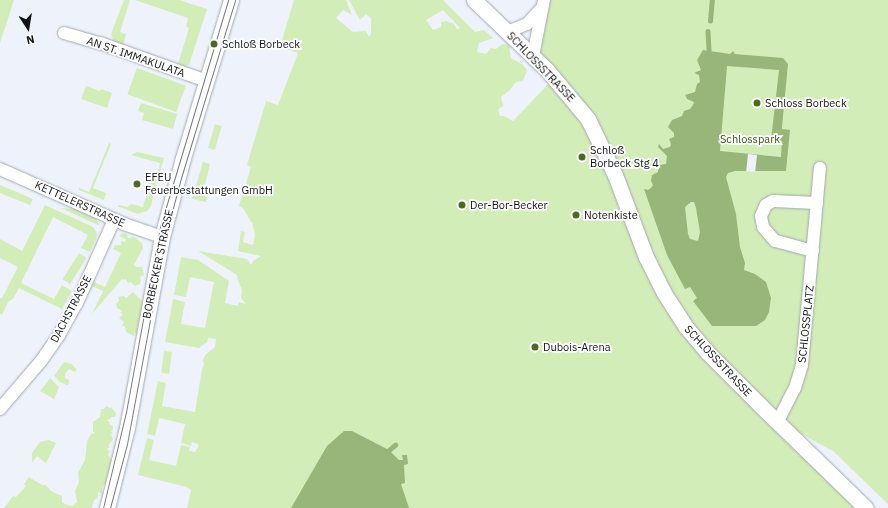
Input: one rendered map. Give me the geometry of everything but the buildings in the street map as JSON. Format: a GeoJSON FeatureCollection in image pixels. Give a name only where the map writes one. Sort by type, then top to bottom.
{"type":"FeatureCollection","features":[{"type":"Feature","properties":{"kind":"street","name":"BORBECKER STRASSE"},"geometry":{"type":"LineString","coordinates":[[107,508],[127,428],[162,237],[206,81],[231,0]]}},
{"type":"Feature","properties":{"kind":"street","name":"SCHLOSSSTRASSE"},"geometry":{"type":"LineString","coordinates":[[474,0],[533,56],[567,92],[591,124],[615,175],[646,257],[664,293],[682,321],[708,353],[775,421],[865,507]]}},
{"type":"Feature","properties":{"kind":"street"},"geometry":{"type":"LineString","coordinates":[[507,32],[527,24],[544,4]]}},
{"type":"Feature","properties":{"kind":"street"},"geometry":{"type":"LineString","coordinates":[[533,56],[544,4]]}},
{"type":"Feature","properties":{"kind":"street","name":"AN ST. IMMAKULATA"},"geometry":{"type":"LineString","coordinates":[[64,33],[100,43],[206,81]]}},
{"type":"Feature","properties":{"kind":"street","name":"SCHLOSSPLATZ"},"geometry":{"type":"LineString","coordinates":[[775,421],[781,415],[798,380],[802,365],[814,251],[820,168]]}},
{"type":"Feature","properties":{"kind":"street","name":"KETTELERSTRASSE"},"geometry":{"type":"LineString","coordinates":[[0,169],[114,220],[162,237]]}},
{"type":"Feature","properties":{"kind":"street"},"geometry":{"type":"LineString","coordinates":[[814,251],[775,241],[763,227],[761,216],[766,205],[776,200],[817,203]]}},
{"type":"Feature","properties":{"kind":"street","name":"DACHSTRASSE"},"geometry":{"type":"LineString","coordinates":[[0,409],[41,361],[59,335],[82,293],[114,220]]}},
{"type":"Feature","properties":{"kind":"green space"},"geometry":{"type":"Polygon","coordinates":[[[0,0],[14,0],[0,43],[0,0]]]}},
{"type":"Feature","properties":{"kind":"green space"},"geometry":{"type":"Polygon","coordinates":[[[124,0],[130,0],[120,32],[126,34],[123,46],[114,42],[111,34],[124,0]]]}},
{"type":"Feature","properties":{"kind":"green space"},"geometry":{"type":"Polygon","coordinates":[[[135,0],[179,0],[207,9],[189,65],[184,66],[178,64],[189,28],[186,26],[188,18],[135,0]]]}},
{"type":"Feature","properties":{"kind":"green space","name":"Schlosspark"},"geometry":{"type":"Polygon","coordinates":[[[294,0],[346,0],[352,15],[343,10],[336,18],[353,32],[366,31],[369,37],[371,34],[371,18],[366,14],[360,20],[349,0],[443,0],[475,32],[484,30],[493,38],[479,43],[477,52],[486,54],[491,48],[496,49],[502,44],[509,45],[511,58],[522,64],[527,70],[523,81],[516,82],[510,90],[501,97],[503,106],[498,109],[500,116],[504,116],[513,121],[554,78],[533,56],[545,0],[888,0],[888,504],[833,451],[801,434],[799,434],[864,508],[187,508],[191,490],[187,487],[138,475],[147,438],[154,440],[149,460],[176,466],[181,445],[190,447],[189,451],[195,452],[198,447],[198,444],[192,442],[191,446],[181,443],[185,424],[159,418],[155,436],[147,434],[158,381],[166,383],[162,406],[195,412],[202,369],[204,365],[203,360],[205,355],[215,347],[216,339],[208,338],[207,342],[199,348],[165,342],[173,299],[185,302],[181,324],[205,328],[214,282],[190,277],[186,297],[174,295],[181,257],[198,260],[229,281],[225,303],[238,306],[239,302],[246,304],[241,298],[242,290],[237,275],[198,251],[247,259],[251,265],[253,261],[261,256],[238,251],[241,231],[245,232],[243,242],[253,245],[255,235],[252,222],[243,208],[239,206],[251,167],[247,165],[266,101],[278,105],[298,53],[284,48],[285,41],[282,40],[294,0]],[[443,10],[426,20],[433,30],[441,27],[441,22],[446,21],[454,24],[457,29],[460,28],[443,10]]]}},
{"type":"Feature","properties":{"kind":"green space"},"geometry":{"type":"Polygon","coordinates":[[[137,68],[186,86],[176,112],[127,94],[137,68]]]}},
{"type":"Feature","properties":{"kind":"green space"},"geometry":{"type":"Polygon","coordinates":[[[86,86],[112,93],[107,108],[81,99],[86,86]]]}},
{"type":"Feature","properties":{"kind":"green space"},"geometry":{"type":"Polygon","coordinates":[[[141,103],[177,114],[173,129],[142,120],[144,113],[138,111],[141,103]]]}},
{"type":"Feature","properties":{"kind":"green space"},"geometry":{"type":"Polygon","coordinates":[[[215,124],[222,126],[215,150],[208,148],[215,124]]]}},
{"type":"Feature","properties":{"kind":"green space"},"geometry":{"type":"Polygon","coordinates":[[[109,143],[111,144],[93,188],[106,193],[104,200],[79,190],[79,188],[89,192],[109,143]]]}},
{"type":"Feature","properties":{"kind":"green space"},"geometry":{"type":"Polygon","coordinates":[[[137,152],[164,158],[160,172],[158,172],[160,163],[131,155],[137,152]]]}},
{"type":"Feature","properties":{"kind":"green space"},"geometry":{"type":"Polygon","coordinates":[[[203,162],[210,164],[205,185],[210,186],[206,202],[192,199],[203,162]]]}},
{"type":"Feature","properties":{"kind":"green space"},"geometry":{"type":"Polygon","coordinates":[[[152,177],[157,178],[151,206],[147,211],[138,214],[117,206],[120,205],[127,207],[131,204],[143,207],[152,177]]]}},
{"type":"Feature","properties":{"kind":"green space"},"geometry":{"type":"Polygon","coordinates":[[[0,185],[33,199],[30,205],[0,193],[0,185]]]}},
{"type":"Feature","properties":{"kind":"green space"},"geometry":{"type":"Polygon","coordinates":[[[45,205],[93,227],[97,233],[96,239],[90,252],[81,248],[88,235],[53,217],[21,283],[54,299],[62,285],[72,291],[62,309],[19,288],[13,299],[8,302],[2,315],[0,314],[0,298],[2,298],[18,267],[0,258],[0,239],[22,251],[45,205]]]}},
{"type":"Feature","properties":{"kind":"green space"},"geometry":{"type":"Polygon","coordinates":[[[61,208],[77,209],[96,219],[100,226],[61,208]]]}},
{"type":"Feature","properties":{"kind":"green space"},"geometry":{"type":"Polygon","coordinates":[[[123,233],[127,234],[128,238],[134,237],[142,243],[143,248],[134,265],[136,267],[142,267],[144,275],[140,277],[140,284],[135,286],[130,282],[128,283],[126,279],[122,279],[92,314],[103,291],[92,286],[94,282],[105,287],[121,253],[113,249],[115,245],[121,245],[121,241],[125,242],[126,239],[119,236],[123,233]]]}},
{"type":"Feature","properties":{"kind":"green space"},"geometry":{"type":"Polygon","coordinates":[[[79,253],[87,258],[70,284],[63,279],[79,253]]]}},
{"type":"Feature","properties":{"kind":"green space"},"geometry":{"type":"Polygon","coordinates":[[[133,292],[143,302],[141,318],[139,319],[139,330],[137,330],[137,334],[134,333],[134,336],[126,332],[125,326],[122,326],[124,322],[119,318],[123,314],[120,312],[122,311],[117,308],[116,304],[119,301],[118,297],[124,296],[126,298],[133,292]]]}},
{"type":"Feature","properties":{"kind":"green space"},"geometry":{"type":"Polygon","coordinates":[[[164,351],[172,352],[169,374],[161,373],[164,351]]]}},
{"type":"Feature","properties":{"kind":"green space"},"geometry":{"type":"Polygon","coordinates":[[[64,362],[72,364],[77,370],[74,372],[69,369],[65,374],[65,378],[69,380],[69,384],[67,385],[60,382],[54,376],[64,362]]]}},
{"type":"Feature","properties":{"kind":"green space"},"geometry":{"type":"Polygon","coordinates":[[[50,378],[59,387],[54,399],[40,391],[50,378]]]}},
{"type":"Feature","properties":{"kind":"green space"},"geometry":{"type":"Polygon","coordinates":[[[106,406],[111,407],[116,413],[115,417],[112,417],[107,421],[113,426],[111,431],[113,434],[111,434],[113,440],[109,444],[109,448],[106,449],[110,451],[108,455],[112,461],[110,463],[109,482],[104,484],[102,494],[98,492],[98,498],[94,500],[92,508],[4,508],[13,496],[16,497],[26,486],[24,484],[29,477],[42,485],[46,485],[51,491],[62,496],[62,502],[65,504],[72,506],[77,502],[75,491],[79,482],[78,473],[85,460],[87,441],[91,434],[95,433],[93,431],[93,422],[100,417],[101,409],[104,409],[106,406]]]}},
{"type":"Feature","properties":{"kind":"green space"},"geometry":{"type":"Polygon","coordinates":[[[49,440],[56,443],[46,463],[37,456],[32,463],[32,453],[40,442],[49,440]]]}},
{"type":"Feature","properties":{"kind":"shaded area"},"geometry":{"type":"Polygon","coordinates":[[[703,50],[730,54],[733,51],[735,54],[783,58],[788,64],[782,127],[782,129],[790,130],[786,171],[735,171],[728,173],[726,177],[736,214],[740,247],[745,263],[744,270],[755,274],[766,282],[771,298],[769,312],[765,320],[756,326],[712,326],[693,301],[697,298],[690,287],[685,289],[667,255],[644,189],[648,190],[653,185],[651,181],[652,175],[658,172],[659,165],[666,164],[667,156],[658,147],[659,144],[663,149],[670,147],[671,144],[669,139],[674,137],[674,133],[668,127],[672,120],[682,116],[684,111],[690,109],[693,105],[694,102],[687,99],[685,95],[695,92],[697,84],[700,82],[699,75],[694,73],[701,70],[697,60],[703,50]],[[727,66],[720,151],[781,157],[782,141],[771,140],[779,70],[727,66]],[[691,202],[685,207],[688,234],[690,239],[698,241],[700,232],[696,208],[694,202],[691,202]]]}},
{"type":"Feature","properties":{"kind":"shaded area"},"geometry":{"type":"Polygon","coordinates":[[[344,431],[352,431],[389,450],[399,460],[403,460],[402,455],[407,455],[408,464],[404,465],[405,483],[401,484],[409,508],[291,508],[327,446],[344,431]]]}},
{"type":"Feature","properties":{"kind":"pier"},"geometry":{"type":"Polygon","coordinates":[[[748,154],[757,155],[755,172],[746,171],[748,154]]]}},
{"type":"Feature","properties":{"kind":"waterway"},"geometry":{"type":"LineString","coordinates":[[710,21],[712,0]]}},
{"type":"Feature","properties":{"kind":"waterway"},"geometry":{"type":"LineString","coordinates":[[708,31],[709,52]]}},
{"type":"Feature","properties":{"kind":"waterway"},"geometry":{"type":"LineString","coordinates":[[389,450],[395,445]]}},
{"type":"Feature","properties":{"kind":"tram line"},"geometry":{"type":"LineString","coordinates":[[103,508],[126,412],[160,227],[228,0]]}},
{"type":"Feature","properties":{"kind":"tram line"},"geometry":{"type":"LineString","coordinates":[[110,508],[127,444],[166,234],[181,178],[235,0]]}},
{"type":"Feature","properties":{"kind":"place","name":"Schloß Borbeck"},"geometry":{"type":"Point","coordinates":[214,44]}},
{"type":"Feature","properties":{"kind":"place","name":"Schloss Borbeck"},"geometry":{"type":"Point","coordinates":[757,103]}},
{"type":"Feature","properties":{"kind":"place","name":"Schloß Borbeck Stg 4"},"geometry":{"type":"Point","coordinates":[582,157]}},
{"type":"Feature","properties":{"kind":"place","name":"EFEU Feuerbestattungen GmbH"},"geometry":{"type":"Point","coordinates":[137,184]}},
{"type":"Feature","properties":{"kind":"place","name":"Der-Bor-Becker"},"geometry":{"type":"Point","coordinates":[462,205]}},
{"type":"Feature","properties":{"kind":"place","name":"Notenkiste"},"geometry":{"type":"Point","coordinates":[576,215]}},
{"type":"Feature","properties":{"kind":"place","name":"Dubois-Arena"},"geometry":{"type":"Point","coordinates":[535,347]}}]}
